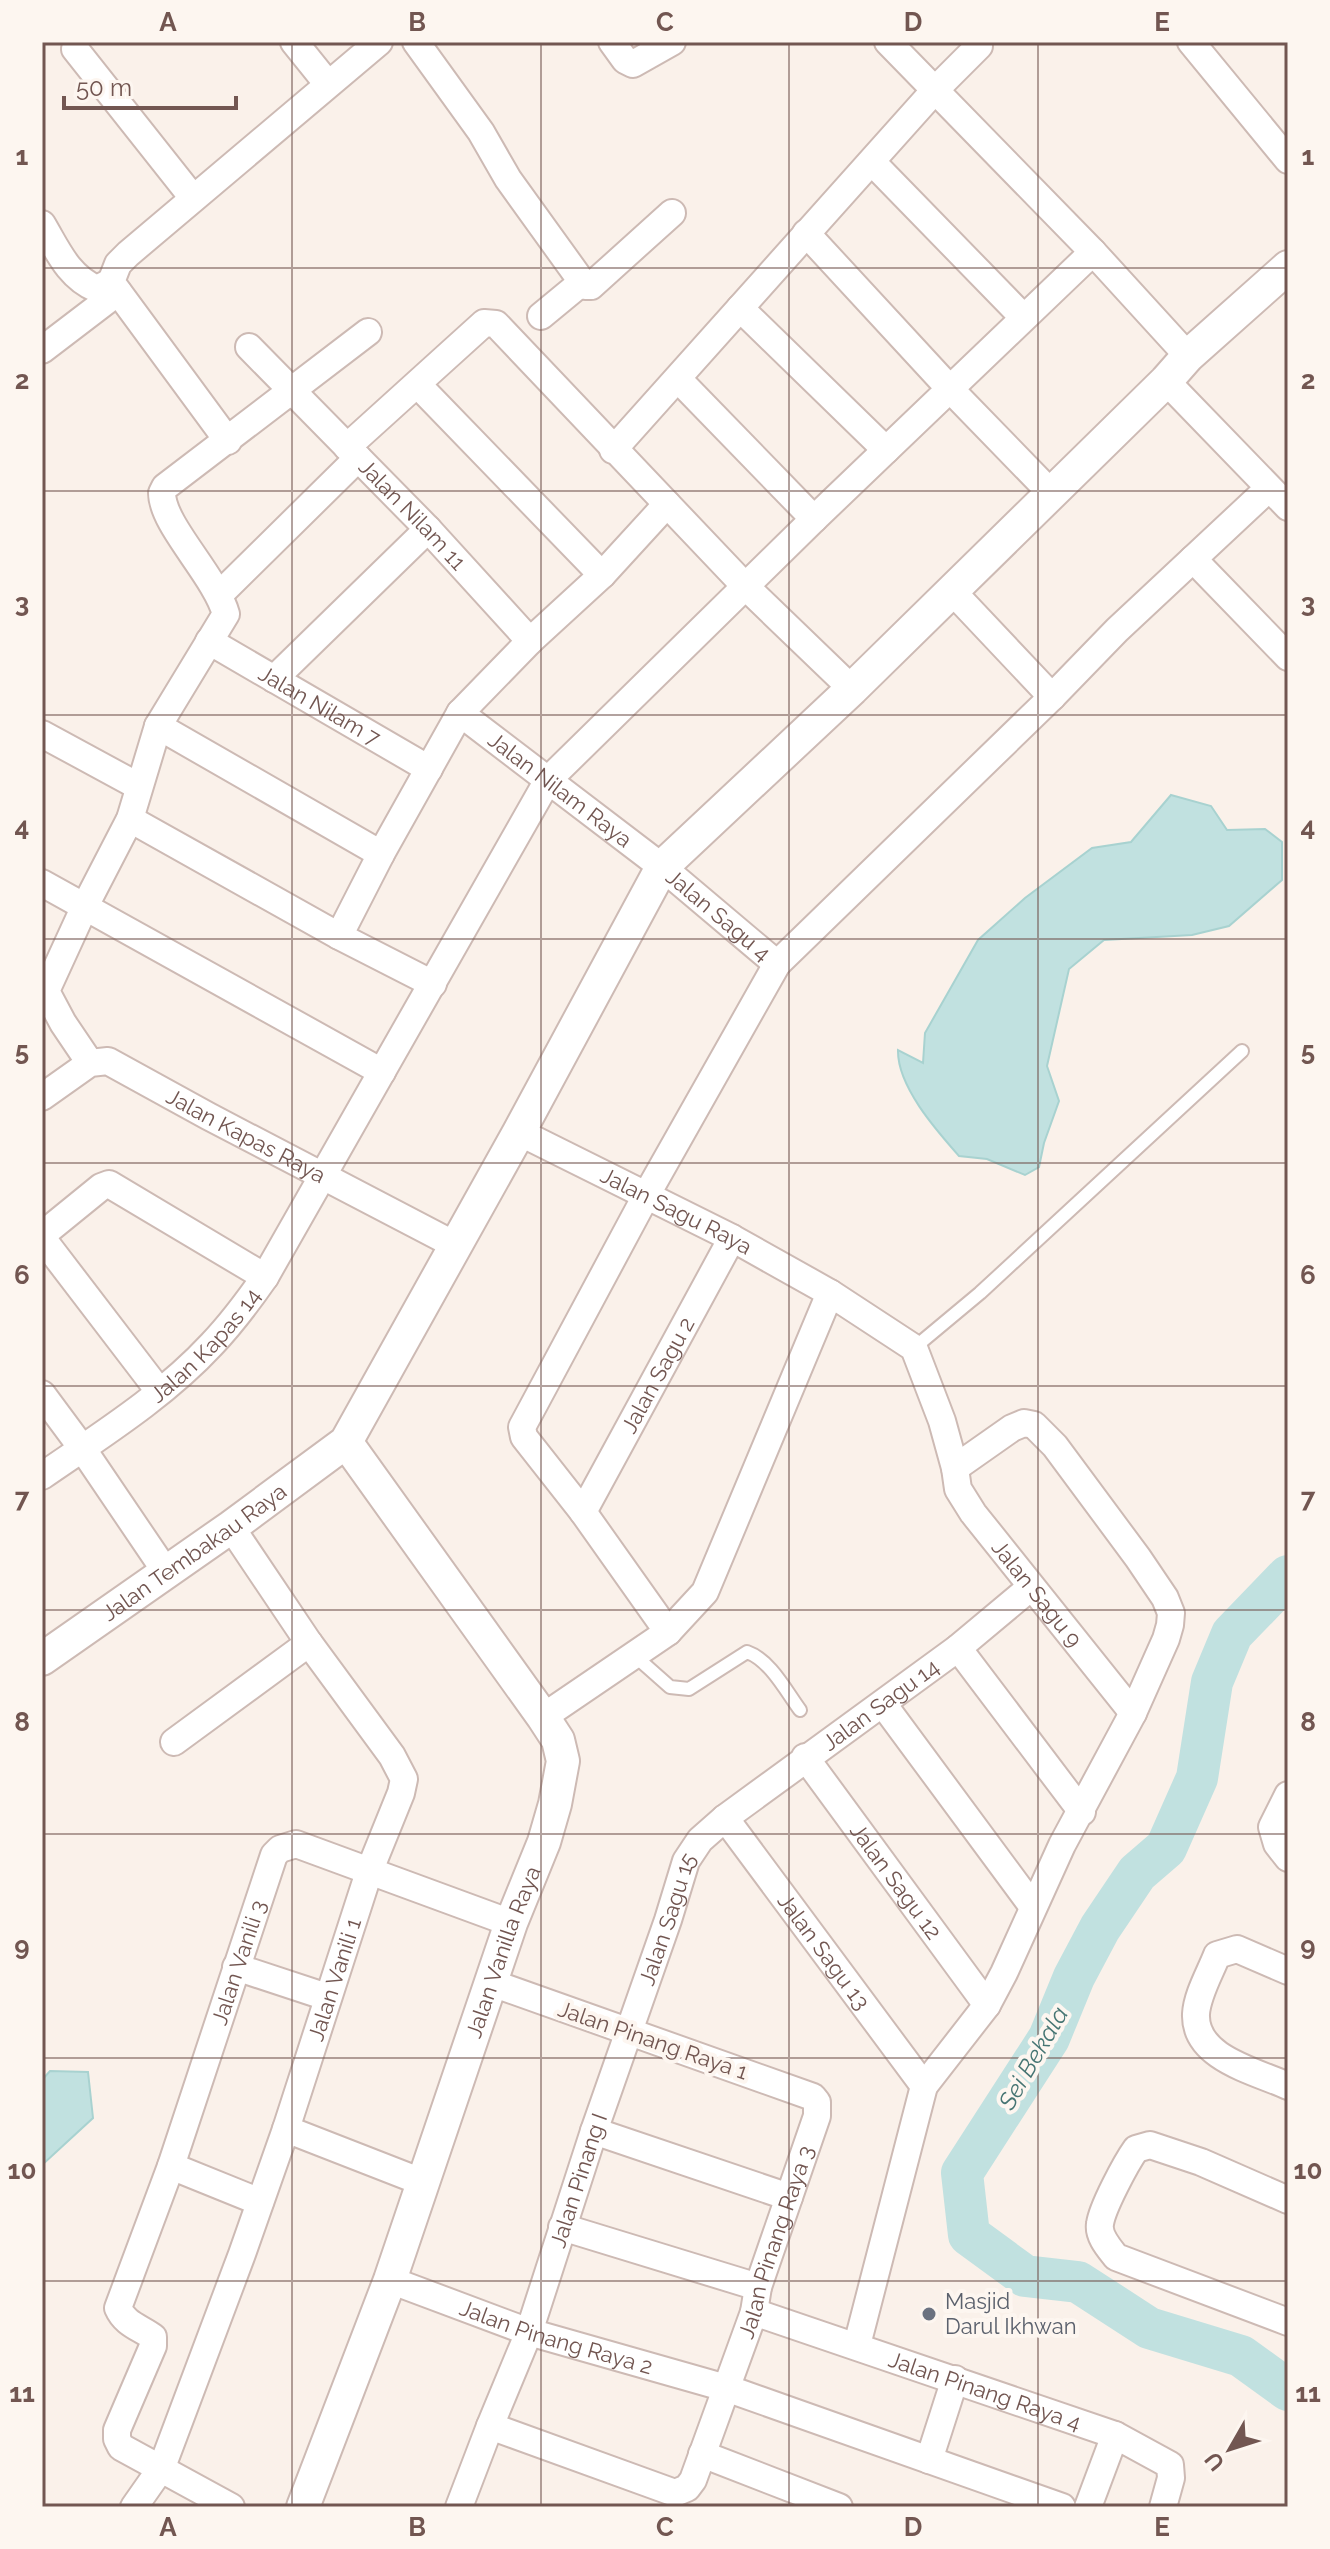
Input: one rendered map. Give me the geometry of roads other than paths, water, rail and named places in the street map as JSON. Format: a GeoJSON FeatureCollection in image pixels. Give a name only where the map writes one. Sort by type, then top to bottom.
{"type":"FeatureCollection","features":[{"type":"Feature","properties":{"kind":"street"},"geometry":{"type":"LineString","coordinates":[[294,42],[327,83]]}},
{"type":"Feature","properties":{"kind":"street"},"geometry":{"type":"LineString","coordinates":[[42,350],[115,287],[118,264],[128,254],[379,42]]}},
{"type":"Feature","properties":{"kind":"street"},"geometry":{"type":"LineString","coordinates":[[416,42],[481,132],[508,179],[581,283],[591,286],[672,213]]}},
{"type":"Feature","properties":{"kind":"street"},"geometry":{"type":"LineString","coordinates":[[612,42],[625,60],[633,64],[672,42]]}},
{"type":"Feature","properties":{"kind":"street"},"geometry":{"type":"LineString","coordinates":[[888,42],[1093,252],[1188,356]]}},
{"type":"Feature","properties":{"kind":"street"},"geometry":{"type":"LineString","coordinates":[[1191,42],[1288,160]]}},
{"type":"Feature","properties":{"kind":"street"},"geometry":{"type":"LineString","coordinates":[[613,450],[935,90],[979,46]]}},
{"type":"Feature","properties":{"kind":"street"},"geometry":{"type":"LineString","coordinates":[[75,49],[193,198]]}},
{"type":"Feature","properties":{"kind":"street"},"geometry":{"type":"LineString","coordinates":[[872,162],[1023,317]]}},
{"type":"Feature","properties":{"kind":"street"},"geometry":{"type":"LineString","coordinates":[[42,224],[71,272],[97,289],[115,287]]}},
{"type":"Feature","properties":{"kind":"street"},"geometry":{"type":"LineString","coordinates":[[806,233],[1052,494]]}},
{"type":"Feature","properties":{"kind":"street","name":"Jalan Kapas 14"},"geometry":{"type":"LineString","coordinates":[[42,1476],[159,1391],[210,1346],[265,1277],[548,780],[1093,252]]}},
{"type":"Feature","properties":{"kind":"street"},"geometry":{"type":"LineString","coordinates":[[346,1442],[662,867],[852,689],[1188,356],[1288,267]]}},
{"type":"Feature","properties":{"kind":"street"},"geometry":{"type":"LineString","coordinates":[[541,316],[581,283]]}},
{"type":"Feature","properties":{"kind":"street"},"geometry":{"type":"LineString","coordinates":[[115,287],[228,441]]}},
{"type":"Feature","properties":{"kind":"street"},"geometry":{"type":"LineString","coordinates":[[740,308],[886,450]]}},
{"type":"Feature","properties":{"kind":"street"},"geometry":{"type":"LineString","coordinates":[[220,594],[418,385],[484,323],[490,322],[496,324],[745,586],[852,689]]}},
{"type":"Feature","properties":{"kind":"street"},"geometry":{"type":"LineString","coordinates":[[42,1097],[90,1063],[44,990],[130,819],[158,726],[226,614],[220,594],[166,513],[162,493],[165,487],[368,332]]}},
{"type":"Feature","properties":{"kind":"street","name":"Jalan Nilam 11"},"geometry":{"type":"LineString","coordinates":[[249,347],[428,529],[530,641]]}},
{"type":"Feature","properties":{"kind":"street"},"geometry":{"type":"LineString","coordinates":[[678,379],[814,519]]}},
{"type":"Feature","properties":{"kind":"street"},"geometry":{"type":"LineString","coordinates":[[1166,381],[1288,507]]}},
{"type":"Feature","properties":{"kind":"street"},"geometry":{"type":"LineString","coordinates":[[418,385],[602,575]]}},
{"type":"Feature","properties":{"kind":"street"},"geometry":{"type":"LineString","coordinates":[[668,1632],[583,1512],[524,1437],[522,1427],[647,1194],[777,964],[1117,630],[1269,488]]}},
{"type":"Feature","properties":{"kind":"street"},"geometry":{"type":"LineString","coordinates":[[339,936],[460,713],[530,641],[602,575],[667,504]]}},
{"type":"Feature","properties":{"kind":"street"},"geometry":{"type":"LineString","coordinates":[[274,679],[428,529]]}},
{"type":"Feature","properties":{"kind":"street"},"geometry":{"type":"LineString","coordinates":[[1193,559],[1288,657]]}},
{"type":"Feature","properties":{"kind":"street"},"geometry":{"type":"LineString","coordinates":[[952,591],[1052,697]]}},
{"type":"Feature","properties":{"kind":"street","name":"Jalan Nilam 7"},"geometry":{"type":"LineString","coordinates":[[209,641],[429,769]]}},
{"type":"Feature","properties":{"kind":"street","name":"Jalan Nilam Raya"},"geometry":{"type":"LineString","coordinates":[[460,713],[662,867]]}},
{"type":"Feature","properties":{"kind":"street"},"geometry":{"type":"LineString","coordinates":[[158,726],[381,854]]}},
{"type":"Feature","properties":{"kind":"street"},"geometry":{"type":"LineString","coordinates":[[42,734],[138,786]]}},
{"type":"Feature","properties":{"kind":"street"},"geometry":{"type":"LineString","coordinates":[[130,819],[339,936],[433,984]]}},
{"type":"Feature","properties":{"kind":"street","name":"Jalan Sagu 4"},"geometry":{"type":"LineString","coordinates":[[662,867],[777,964]]}},
{"type":"Feature","properties":{"kind":"street"},"geometry":{"type":"LineString","coordinates":[[42,883],[382,1072]]}},
{"type":"Feature","properties":{"kind":"street","name":"Jalan Kapas Raya"},"geometry":{"type":"LineString","coordinates":[[90,1063],[108,1061],[118,1065],[208,1116],[455,1245]]}},
{"type":"Feature","properties":{"kind":"street","name":"Jalan Sagu Raya"},"geometry":{"type":"LineString","coordinates":[[519,1132],[732,1238],[830,1293],[914,1348]]}},
{"type":"Feature","properties":{"kind":"street"},"geometry":{"type":"LineString","coordinates":[[159,1391],[42,1236],[101,1187],[109,1184],[265,1277]]}},
{"type":"Feature","properties":{"kind":"street","name":"Jalan Sagu 2"},"geometry":{"type":"LineString","coordinates":[[583,1512],[732,1238]]}},
{"type":"Feature","properties":{"kind":"street"},"geometry":{"type":"LineString","coordinates":[[543,1717],[668,1632],[705,1592],[830,1293]]}},
{"type":"Feature","properties":{"kind":"street","name":"Jalan Sagu 9"},"geometry":{"type":"LineString","coordinates":[[914,1348],[942,1421],[958,1489],[973,1513],[1133,1713]]}},
{"type":"Feature","properties":{"kind":"street"},"geometry":{"type":"LineString","coordinates":[[42,1394],[166,1572]]}},
{"type":"Feature","properties":{"kind":"street"},"geometry":{"type":"LineString","coordinates":[[857,2345],[924,2086],[987,2005],[1004,1973],[1062,1845],[1133,1713],[1166,1639],[1171,1613],[1165,1598],[1138,1558],[1055,1446],[1034,1425],[1024,1423],[1012,1428],[955,1468]]}},
{"type":"Feature","properties":{"kind":"street","name":"Jalan Tembakau Raya"},"geometry":{"type":"LineString","coordinates":[[42,1659],[346,1442]]}},
{"type":"Feature","properties":{"kind":"street","name":"Jalan Vanilla Raya"},"geometry":{"type":"LineString","coordinates":[[303,2507],[390,2280],[511,1923],[544,1842],[563,1761],[558,1740],[543,1717],[346,1442]]}},
{"type":"Feature","properties":{"kind":"street","name":"Jalan Vanili 1"},"geometry":{"type":"LineString","coordinates":[[134,2507],[162,2467],[286,2129],[369,1872],[404,1779],[392,1756],[309,1643],[231,1527]]}},
{"type":"Feature","properties":{"kind":"street","name":"Jalan Sagu 14"},"geometry":{"type":"LineString","coordinates":[[725,1818],[958,1648],[1031,1587]]}},
{"type":"Feature","properties":{"kind":"street"},"geometry":{"type":"LineString","coordinates":[[174,1742],[309,1643]]}},
{"type":"Feature","properties":{"kind":"street"},"geometry":{"type":"LineString","coordinates":[[958,1648],[1082,1812]]}},
{"type":"Feature","properties":{"kind":"street"},"geometry":{"type":"LineString","coordinates":[[883,1704],[1033,1907]]}},
{"type":"Feature","properties":{"kind":"street","name":"Jalan Sagu 12"},"geometry":{"type":"LineString","coordinates":[[805,1757],[987,2005]]}},
{"type":"Feature","properties":{"kind":"street"},"geometry":{"type":"LineString","coordinates":[[1288,1795],[1272,1827],[1277,1844],[1288,1858]]}},
{"type":"Feature","properties":{"kind":"street","name":"Jalan Sagu 15"},"geometry":{"type":"LineString","coordinates":[[628,2031],[686,1861],[700,1840],[725,1818]]}},
{"type":"Feature","properties":{"kind":"street","name":"Jalan Sagu 13"},"geometry":{"type":"LineString","coordinates":[[725,1818],[924,2086]]}},
{"type":"Feature","properties":{"kind":"street","name":"Jalan Vanili 3"},"geometry":{"type":"LineString","coordinates":[[162,2467],[121,2447],[117,2439],[117,2430],[153,2346],[153,2337],[131,2325],[118,2308],[171,2166],[274,1855],[280,1849],[296,1844],[511,1923]]}},
{"type":"Feature","properties":{"kind":"street"},"geometry":{"type":"LineString","coordinates":[[1288,1971],[1237,1949],[1217,1955],[1196,2011],[1197,2032],[1210,2051],[1288,2086]]}},
{"type":"Feature","properties":{"kind":"street"},"geometry":{"type":"LineString","coordinates":[[236,1967],[327,1997]]}},
{"type":"Feature","properties":{"kind":"street","name":"Jalan Pinang Raya 1"},"geometry":{"type":"LineString","coordinates":[[492,1983],[813,2097]]}},
{"type":"Feature","properties":{"kind":"street","name":"Jalan Pinang I"},"geometry":{"type":"LineString","coordinates":[[459,2507],[529,2332],[628,2031]]}},
{"type":"Feature","properties":{"kind":"street","name":"Jalan Pinang Raya 3"},"geometry":{"type":"LineString","coordinates":[[490,2426],[675,2493],[687,2488],[693,2480],[726,2388],[817,2116],[817,2102],[813,2097]]}},
{"type":"Feature","properties":{"kind":"street"},"geometry":{"type":"LineString","coordinates":[[286,2129],[422,2182]]}},
{"type":"Feature","properties":{"kind":"street"},"geometry":{"type":"LineString","coordinates":[[594,2131],[789,2197]]}},
{"type":"Feature","properties":{"kind":"street"},"geometry":{"type":"LineString","coordinates":[[1288,2200],[1201,2162],[1150,2145],[1136,2149],[1126,2163],[1099,2225],[1103,2240],[1116,2257],[1288,2322]]}},
{"type":"Feature","properties":{"kind":"street"},"geometry":{"type":"LineString","coordinates":[[171,2166],[260,2202]]}},
{"type":"Feature","properties":{"kind":"street","name":"Jalan Pinang Raya 4"},"geometry":{"type":"LineString","coordinates":[[562,2227],[756,2299],[857,2345],[1115,2435],[1170,2465],[1171,2478],[1163,2507]]}},
{"type":"Feature","properties":{"kind":"street","name":"Jalan Pinang Raya 2"},"geometry":{"type":"LineString","coordinates":[[390,2280],[529,2332],[726,2388],[1062,2507]]}},
{"type":"Feature","properties":{"kind":"street"},"geometry":{"type":"LineString","coordinates":[[929,2460],[955,2379]]}},
{"type":"Feature","properties":{"kind":"street"},"geometry":{"type":"LineString","coordinates":[[1088,2507],[1115,2435]]}},
{"type":"Feature","properties":{"kind":"street"},"geometry":{"type":"LineString","coordinates":[[702,2454],[839,2507]]}},
{"type":"Feature","properties":{"kind":"street"},"geometry":{"type":"LineString","coordinates":[[162,2467],[231,2507]]}},
{"type":"Feature","properties":{"kind":"lane"},"geometry":{"type":"LineString","coordinates":[[914,1348],[980,1293],[1242,1051]]}},
{"type":"Feature","properties":{"kind":"lane"},"geometry":{"type":"LineString","coordinates":[[635,1656],[670,1687],[689,1689],[747,1652],[765,1663],[800,1710]]}},
{"type":"Feature","properties":{"kind":"water"},"geometry":{"type":"Polygon","coordinates":[[[1171,795],[1211,806],[1227,830],[1265,829],[1282,842],[1282,880],[1229,926],[1192,935],[1104,940],[1069,969],[1047,1066],[1059,1101],[1039,1167],[1025,1175],[987,1159],[959,1156],[929,1121],[911,1093],[899,1064],[898,1050],[923,1063],[925,1033],[978,940],[1025,898],[1092,848],[1131,842],[1171,795]]]}},
{"type":"Feature","properties":{"kind":"water"},"geometry":{"type":"Polygon","coordinates":[[[50,2071],[88,2072],[93,2118],[42,2165],[42,2080],[50,2071]]]}},
{"type":"Feature","properties":{"kind":"waterway","name":"Sei Bekala"},"geometry":{"type":"LineString","coordinates":[[1288,1576],[1232,1634],[1212,1682],[1197,1778],[1166,1848],[1137,1873],[1100,1928],[1074,1977],[1049,2038],[962,2173],[969,2235],[1025,2276],[1078,2282],[1149,2328],[1241,2356],[1288,2390]]}},
{"type":"Feature","properties":{"kind":"place","name":"Masjid Darul Ikhwan"},"geometry":{"type":"Point","coordinates":[929,2314]}}]}
